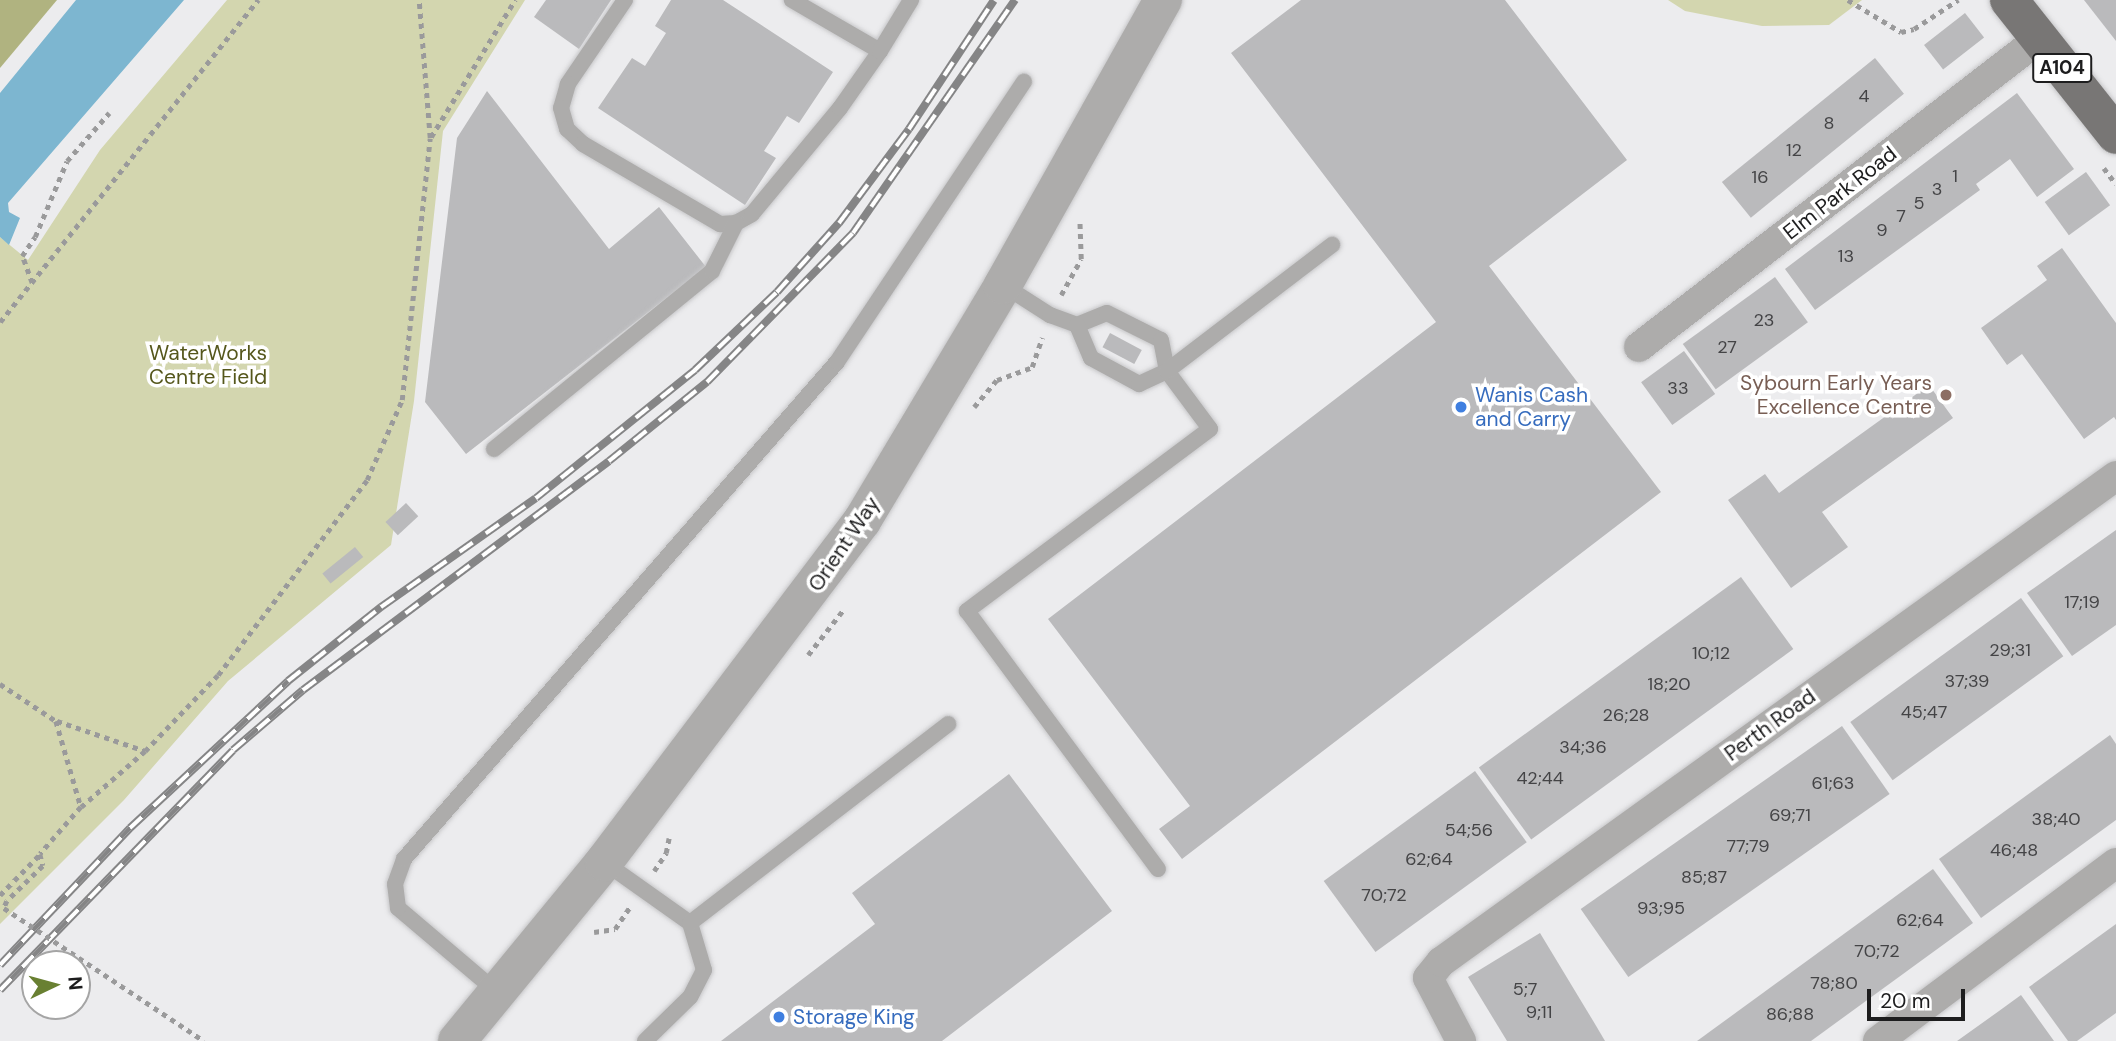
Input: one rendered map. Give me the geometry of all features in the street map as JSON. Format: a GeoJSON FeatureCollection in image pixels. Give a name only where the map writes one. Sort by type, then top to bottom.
{"type":"FeatureCollection","features":[{"type":"Feature","properties":{"kind":"main road","name":"A104"},"geometry":{"type":"LineString","coordinates":[[2012,1],[2116,135]]}},
{"type":"Feature","properties":{"kind":"street","name":"Orient Way"},"geometry":{"type":"LineString","coordinates":[[457,1041],[604,862],[862,521],[1003,285],[1163,0]]}},
{"type":"Feature","properties":{"kind":"street","name":"Elm Park Road"},"geometry":{"type":"LineString","coordinates":[[1639,347],[2040,38]]}},
{"type":"Feature","properties":{"kind":"street","name":"Perth Road"},"geometry":{"type":"LineString","coordinates":[[1461,1041],[1428,978],[1441,961],[2116,476]]}},
{"type":"Feature","properties":{"kind":"street"},"geometry":{"type":"LineString","coordinates":[[1878,1041],[2116,863]]}},
{"type":"Feature","properties":{"kind":"lane"},"geometry":{"type":"LineString","coordinates":[[625,0],[568,84],[561,108],[566,129],[583,144],[705,218],[720,224],[736,223],[752,214],[810,146],[880,51],[911,0]]}},
{"type":"Feature","properties":{"kind":"lane"},"geometry":{"type":"LineString","coordinates":[[792,0],[880,51]]}},
{"type":"Feature","properties":{"kind":"lane"},"geometry":{"type":"LineString","coordinates":[[498,992],[398,908],[395,884],[404,859],[837,362],[1024,82]]}},
{"type":"Feature","properties":{"kind":"lane"},"geometry":{"type":"LineString","coordinates":[[494,449],[712,271],[736,223]]}},
{"type":"Feature","properties":{"kind":"lane"},"geometry":{"type":"LineString","coordinates":[[1077,325],[1091,358],[1139,384],[1167,371],[1332,245]]}},
{"type":"Feature","properties":{"kind":"lane"},"geometry":{"type":"LineString","coordinates":[[1003,285],[1050,315],[1077,325],[1107,313],[1161,340],[1167,371],[1210,429],[967,611],[1158,869]]}},
{"type":"Feature","properties":{"kind":"lane"},"geometry":{"type":"LineString","coordinates":[[690,923],[948,724]]}},
{"type":"Feature","properties":{"kind":"lane"},"geometry":{"type":"LineString","coordinates":[[604,862],[690,923],[704,970],[690,997],[645,1041]]}},
{"type":"Feature","properties":{"kind":"path"},"geometry":{"type":"LineString","coordinates":[[0,322],[258,0]]}},
{"type":"Feature","properties":{"kind":"path"},"geometry":{"type":"LineString","coordinates":[[0,895],[81,807],[145,751],[218,675],[367,480],[402,400],[430,138],[419,0]]}},
{"type":"Feature","properties":{"kind":"path"},"geometry":{"type":"LineString","coordinates":[[430,138],[515,0]]}},
{"type":"Feature","properties":{"kind":"path"},"geometry":{"type":"LineString","coordinates":[[1848,0],[1901,32],[1914,30],[1958,0]]}},
{"type":"Feature","properties":{"kind":"path"},"geometry":{"type":"LineString","coordinates":[[32,283],[22,256],[35,237],[67,161],[109,113]]}},
{"type":"Feature","properties":{"kind":"path"},"geometry":{"type":"LineString","coordinates":[[0,684],[56,720],[145,751]]}},
{"type":"Feature","properties":{"kind":"path"},"geometry":{"type":"LineString","coordinates":[[56,720],[81,807]]}},
{"type":"Feature","properties":{"kind":"path"},"geometry":{"type":"LineString","coordinates":[[40,854],[43,866],[4,908],[204,1041]]}},
{"type":"Feature","properties":{"kind":"green space"},"geometry":{"type":"Polygon","coordinates":[[[0,0],[57,0],[0,68],[0,0]]]}},
{"type":"Feature","properties":{"kind":"green space","name":"WaterWorks Centre Field"},"geometry":{"type":"Polygon","coordinates":[[[227,0],[525,0],[443,131],[414,401],[391,545],[228,681],[124,800],[0,924],[0,237],[28,260],[100,150],[227,0]]]}},
{"type":"Feature","properties":{"kind":"green space"},"geometry":{"type":"Polygon","coordinates":[[[1668,0],[1862,0],[1829,25],[1762,26],[1685,11],[1668,0]]]}},
{"type":"Feature","properties":{"kind":"water"},"geometry":{"type":"Polygon","coordinates":[[[76,0],[184,0],[8,203],[9,212],[20,218],[9,245],[0,237],[0,93],[76,0]]]}},
{"type":"Feature","properties":{"kind":"building"},"geometry":{"type":"Polygon","coordinates":[[[546,0],[611,0],[579,49],[534,17],[546,0]]]}},
{"type":"Feature","properties":{"kind":"building"},"geometry":{"type":"Polygon","coordinates":[[[671,0],[723,0],[833,72],[799,123],[787,116],[764,151],[776,158],[745,205],[598,108],[632,58],[645,66],[666,33],[655,26],[671,0]]]}},
{"type":"Feature","properties":{"kind":"building","name":"Wanis Cash and Carry"},"geometry":{"type":"Polygon","coordinates":[[[1301,0],[1505,0],[1627,160],[1489,266],[1661,492],[1182,859],[1159,829],[1190,806],[1048,619],[1436,322],[1231,53],[1301,0]]]}},
{"type":"Feature","properties":{"kind":"building"},"geometry":{"type":"Polygon","coordinates":[[[2084,0],[2116,0],[2116,41],[2084,0]]]}},
{"type":"Feature","properties":{"kind":"building"},"geometry":{"type":"Polygon","coordinates":[[[1965,13],[1984,37],[1943,69],[1924,45],[1965,13]]]}},
{"type":"Feature","properties":{"kind":"building"},"geometry":{"type":"Polygon","coordinates":[[[1875,58],[1904,94],[1751,218],[1722,182],[1875,58]]]}},
{"type":"Feature","properties":{"kind":"building"},"geometry":{"type":"Polygon","coordinates":[[[487,91],[609,249],[659,207],[706,267],[466,454],[425,402],[457,138],[487,91]]]}},
{"type":"Feature","properties":{"kind":"building"},"geometry":{"type":"Polygon","coordinates":[[[2017,93],[2074,169],[2037,197],[2010,159],[1976,184],[1980,190],[1815,310],[1785,269],[2017,93]]]}},
{"type":"Feature","properties":{"kind":"building"},"geometry":{"type":"Polygon","coordinates":[[[2086,172],[2110,205],[2069,235],[2045,202],[2086,172]]]}},
{"type":"Feature","properties":{"kind":"building"},"geometry":{"type":"Polygon","coordinates":[[[2062,248],[2116,323],[2116,420],[2114,417],[2084,439],[2022,354],[2007,365],[1981,328],[2047,280],[2037,266],[2062,248]]]}},
{"type":"Feature","properties":{"kind":"building"},"geometry":{"type":"Polygon","coordinates":[[[1775,277],[1808,322],[1716,389],[1683,344],[1775,277]]]}},
{"type":"Feature","properties":{"kind":"building"},"geometry":{"type":"Polygon","coordinates":[[[1110,333],[1142,350],[1134,364],[1102,347],[1110,333]]]}},
{"type":"Feature","properties":{"kind":"building"},"geometry":{"type":"Polygon","coordinates":[[[1684,351],[1715,394],[1672,425],[1641,382],[1684,351]]]}},
{"type":"Feature","properties":{"kind":"building"},"geometry":{"type":"Polygon","coordinates":[[[1929,385],[1953,418],[1822,512],[1848,547],[1791,588],[1728,500],[1765,474],[1779,493],[1929,385]]]}},
{"type":"Feature","properties":{"kind":"building"},"geometry":{"type":"Polygon","coordinates":[[[406,503],[418,516],[398,535],[386,522],[406,503]]]}},
{"type":"Feature","properties":{"kind":"building"},"geometry":{"type":"Polygon","coordinates":[[[2116,530],[2116,625],[2072,656],[2027,593],[2116,530]]]}},
{"type":"Feature","properties":{"kind":"building"},"geometry":{"type":"Polygon","coordinates":[[[355,547],[363,557],[331,584],[322,573],[355,547]]]}},
{"type":"Feature","properties":{"kind":"building"},"geometry":{"type":"Polygon","coordinates":[[[1741,577],[1793,649],[1531,839],[1479,767],[1741,577]]]}},
{"type":"Feature","properties":{"kind":"building"},"geometry":{"type":"Polygon","coordinates":[[[2021,598],[2063,656],[1893,780],[1850,722],[2021,598]]]}},
{"type":"Feature","properties":{"kind":"building"},"geometry":{"type":"Polygon","coordinates":[[[1842,726],[1890,794],[1628,977],[1581,909],[1842,726]]]}},
{"type":"Feature","properties":{"kind":"building"},"geometry":{"type":"Polygon","coordinates":[[[2110,735],[2116,744],[2116,820],[1981,918],[1939,859],[2110,735]]]}},
{"type":"Feature","properties":{"kind":"building"},"geometry":{"type":"Polygon","coordinates":[[[1475,771],[1527,842],[1375,952],[1324,881],[1475,771]]]}},
{"type":"Feature","properties":{"kind":"building"},"geometry":{"type":"Polygon","coordinates":[[[1009,774],[1112,911],[942,1041],[721,1041],[875,924],[852,893],[1009,774]]]}},
{"type":"Feature","properties":{"kind":"building"},"geometry":{"type":"Polygon","coordinates":[[[1933,869],[1973,923],[1811,1041],[1697,1041],[1933,869]]]}},
{"type":"Feature","properties":{"kind":"building"},"geometry":{"type":"Polygon","coordinates":[[[2116,924],[2116,1013],[2077,1041],[2068,1041],[2029,987],[2116,924]]]}},
{"type":"Feature","properties":{"kind":"building"},"geometry":{"type":"Polygon","coordinates":[[[1540,933],[1605,1041],[1507,1041],[1468,977],[1540,933]]]}},
{"type":"Feature","properties":{"kind":"building"},"geometry":{"type":"Polygon","coordinates":[[[2021,995],[2054,1041],[1957,1041],[1999,1011],[2021,995]]]}},
{"type":"Feature","properties":{"kind":"railway"},"geometry":{"type":"LineString","coordinates":[[0,965],[130,828],[288,681],[381,607],[536,498],[695,370],[777,292],[839,223],[909,129],[994,0]]}},
{"type":"Feature","properties":{"kind":"railway"},"geometry":{"type":"LineString","coordinates":[[0,990],[233,750],[303,690],[609,461],[707,382],[853,233],[1015,0]]}},
{"type":"Feature","properties":{"kind":"place","name":"Sybourn Early Years Excellence Centre"},"geometry":{"type":"Point","coordinates":[1946,395]}},
{"type":"Feature","properties":{"kind":"place","name":"Wanis Cash and Carry"},"geometry":{"type":"Point","coordinates":[1461,407]}},
{"type":"Feature","properties":{"kind":"place","name":"Storage King"},"geometry":{"type":"Point","coordinates":[779,1017]}}]}
